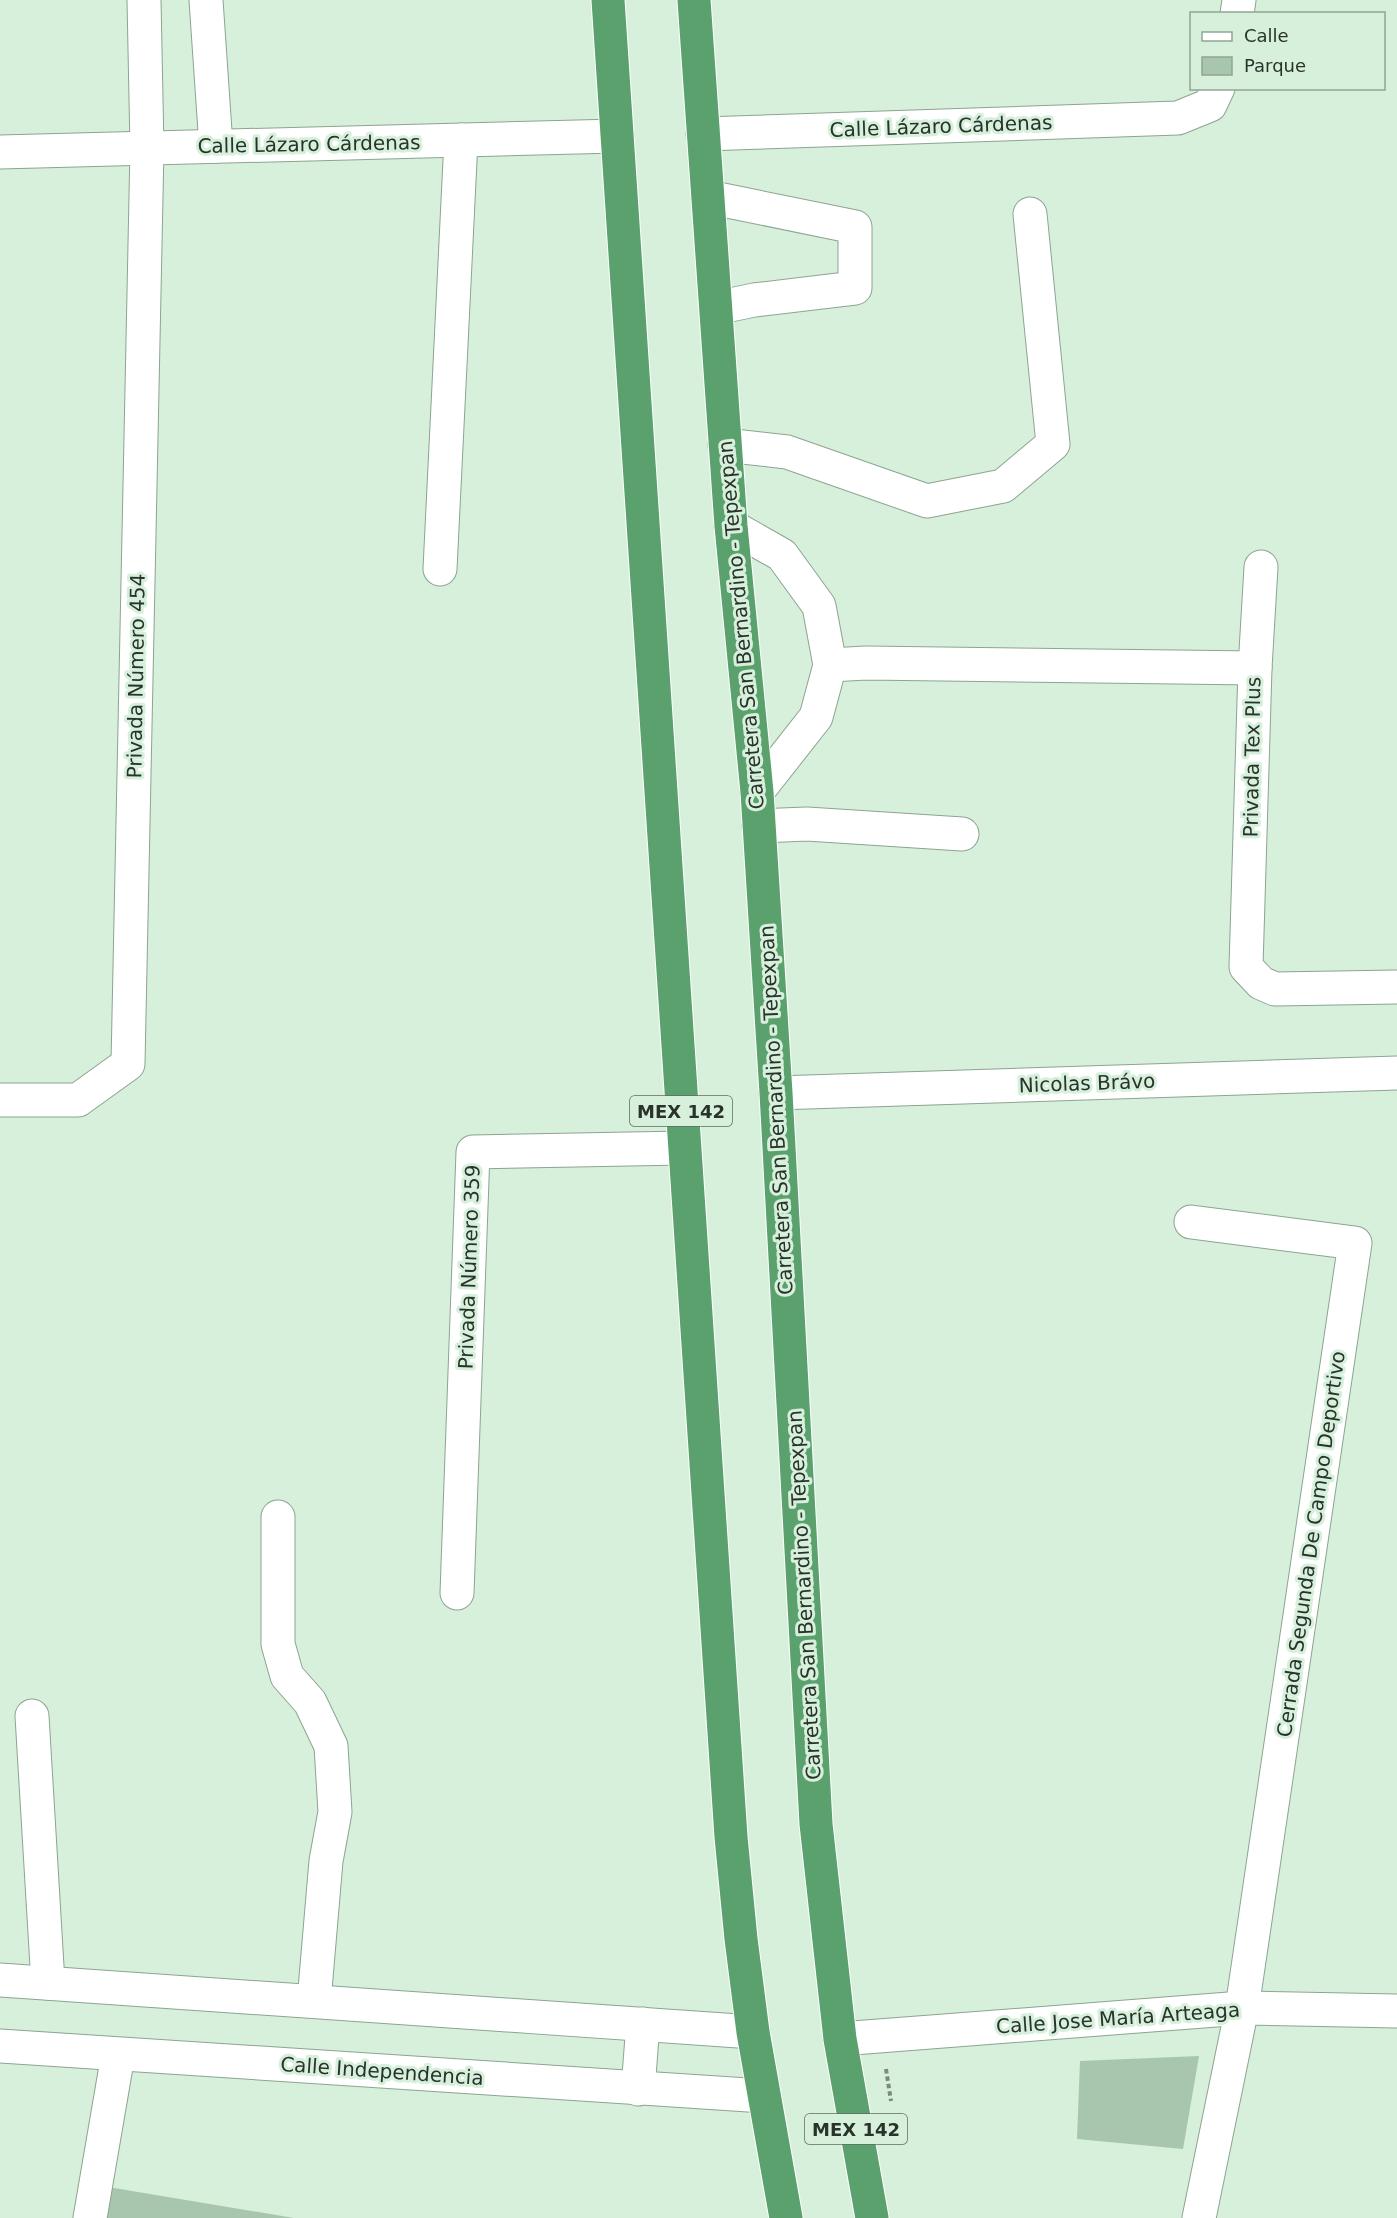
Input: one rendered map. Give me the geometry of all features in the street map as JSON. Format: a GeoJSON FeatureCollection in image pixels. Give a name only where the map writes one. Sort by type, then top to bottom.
{"type":"FeatureCollection","features":[{"type":"Feature","properties":{"kind":"highway","name":"MEX 142"},"geometry":{"type":"LineString","coordinates":[[608,0],[731,1837],[753,2032],[786,2218]]}},
{"type":"Feature","properties":{"kind":"highway","name":"Carretera San Bernardino - Tepexpan"},"geometry":{"type":"LineString","coordinates":[[694,0],[731,526],[757,792],[816,1824],[840,2039],[872,2218]]}},
{"type":"Feature","properties":{"kind":"street"},"geometry":{"type":"LineString","coordinates":[[144,0],[147,148]]}},
{"type":"Feature","properties":{"kind":"street"},"geometry":{"type":"LineString","coordinates":[[206,0],[216,146]]}},
{"type":"Feature","properties":{"kind":"street","name":"Calle Lázaro Cárdenas"},"geometry":{"type":"LineString","coordinates":[[703,135],[1178,118],[1210,105],[1217,90]]}},
{"type":"Feature","properties":{"kind":"street","name":"Calle Lázaro Cárdenas"},"geometry":{"type":"LineString","coordinates":[[0,152],[617,136]]}},
{"type":"Feature","properties":{"kind":"street"},"geometry":{"type":"LineString","coordinates":[[440,569],[461,140]]}},
{"type":"Feature","properties":{"kind":"street","name":"Privada Número 454"},"geometry":{"type":"LineString","coordinates":[[0,1100],[78,1100],[128,1064],[147,148]]}},
{"type":"Feature","properties":{"kind":"street"},"geometry":{"type":"LineString","coordinates":[[708,197],[855,226],[855,288],[754,300],[716,308]]}},
{"type":"Feature","properties":{"kind":"street"},"geometry":{"type":"LineString","coordinates":[[725,445],[787,452],[927,501],[1003,486],[1053,444],[1030,214]]}},
{"type":"Feature","properties":{"kind":"street"},"geometry":{"type":"LineString","coordinates":[[731,526],[782,555],[807,589],[819,606],[830,665],[816,717],[757,792]]}},
{"type":"Feature","properties":{"kind":"street"},"geometry":{"type":"LineString","coordinates":[[1255,668],[1261,567]]}},
{"type":"Feature","properties":{"kind":"street","name":"Privada Tex Plus"},"geometry":{"type":"LineString","coordinates":[[830,665],[867,663],[1255,668],[1246,967],[1261,983],[1275,989],[1397,987]]}},
{"type":"Feature","properties":{"kind":"street"},"geometry":{"type":"LineString","coordinates":[[759,826],[807,824],[962,834]]}},
{"type":"Feature","properties":{"kind":"street","name":"Nicolas Brávo"},"geometry":{"type":"LineString","coordinates":[[776,1093],[1397,1073]]}},
{"type":"Feature","properties":{"kind":"street","name":"Privada Número 359"},"geometry":{"type":"LineString","coordinates":[[457,1593],[473,1152],[684,1148]]}},
{"type":"Feature","properties":{"kind":"street","name":"Cerrada Segunda De Campo Deportivo"},"geometry":{"type":"LineString","coordinates":[[1191,1222],[1355,1243],[1242,2008]]}},
{"type":"Feature","properties":{"kind":"street"},"geometry":{"type":"LineString","coordinates":[[278,1516],[278,1644],[287,1676],[310,1702],[332,1746],[335,1812],[326,1862],[314,2001]]}},
{"type":"Feature","properties":{"kind":"street"},"geometry":{"type":"LineString","coordinates":[[32,1716],[48,1983]]}},
{"type":"Feature","properties":{"kind":"street"},"geometry":{"type":"LineString","coordinates":[[0,1980],[753,2032]]}},
{"type":"Feature","properties":{"kind":"street"},"geometry":{"type":"LineString","coordinates":[[1200,2218],[1242,2008]]}},
{"type":"Feature","properties":{"kind":"street","name":"Calle Jose María Arteaga"},"geometry":{"type":"LineString","coordinates":[[840,2039],[1242,2008],[1397,2011]]}},
{"type":"Feature","properties":{"kind":"street"},"geometry":{"type":"LineString","coordinates":[[638,2089],[643,2024]]}},
{"type":"Feature","properties":{"kind":"street","name":"Calle Independencia"},"geometry":{"type":"LineString","coordinates":[[0,2046],[764,2096]]}},
{"type":"Feature","properties":{"kind":"street"},"geometry":{"type":"LineString","coordinates":[[90,2218],[118,2055]]}},
{"type":"Feature","properties":{"kind":"green space"},"geometry":{"type":"Polygon","coordinates":[[[1199,2056],[1183,2149],[1077,2139],[1080,2061],[1199,2056]]]}},
{"type":"Feature","properties":{"kind":"green space"},"geometry":{"type":"Polygon","coordinates":[[[102,2186],[294,2218],[98,2218],[102,2186]]]}}]}
